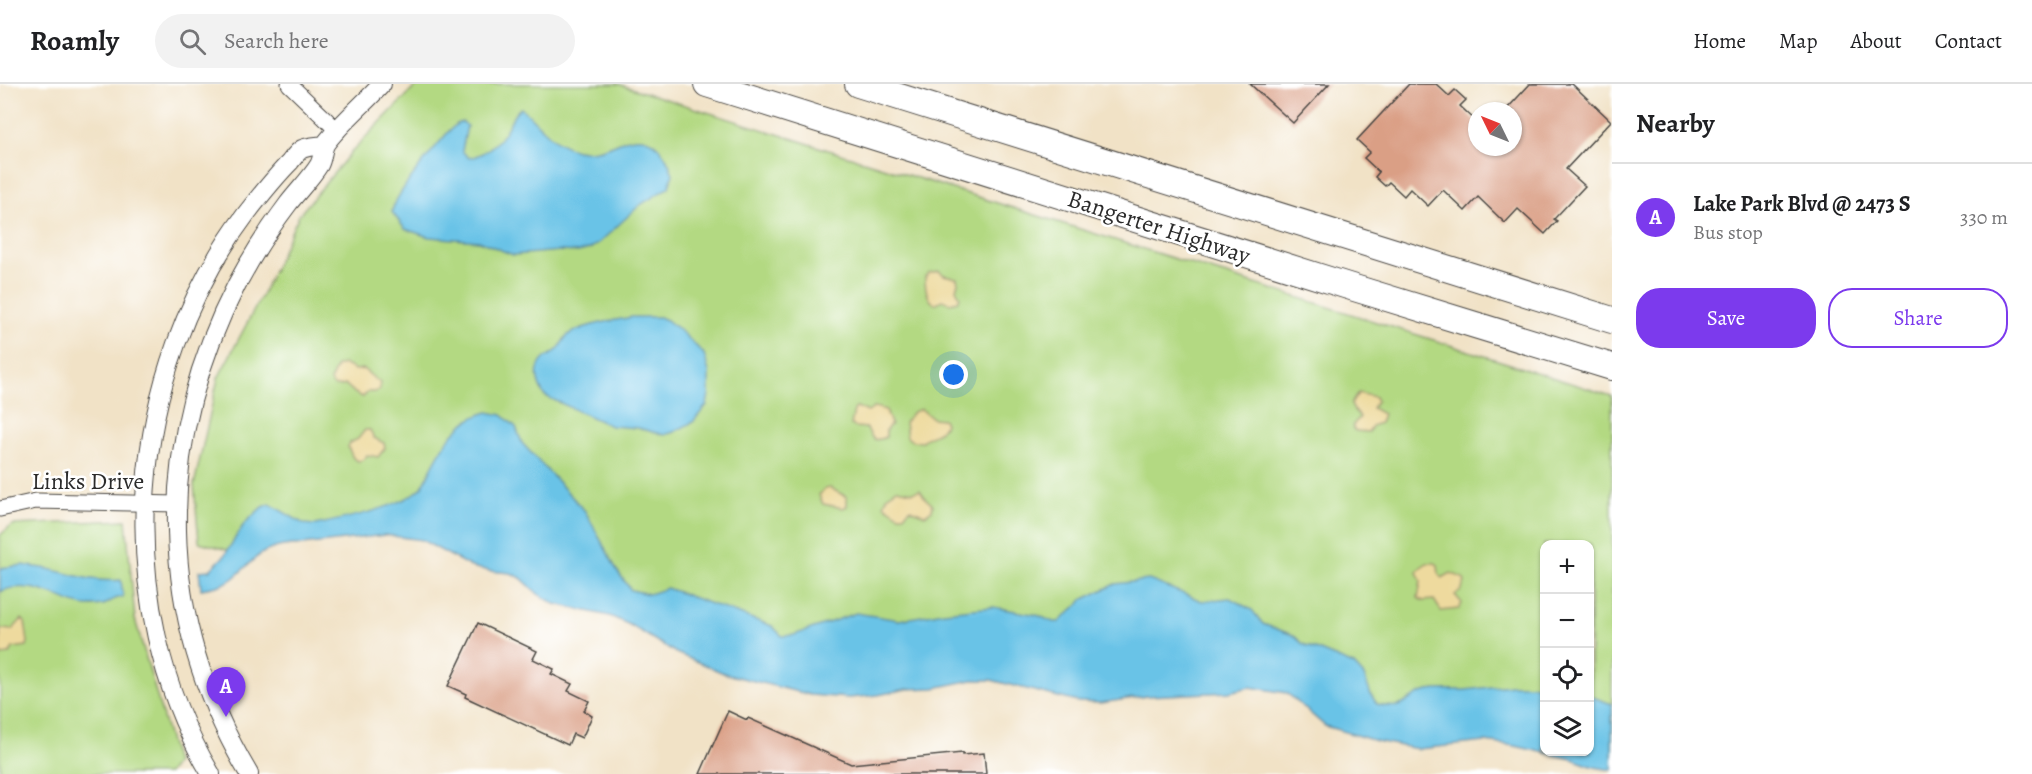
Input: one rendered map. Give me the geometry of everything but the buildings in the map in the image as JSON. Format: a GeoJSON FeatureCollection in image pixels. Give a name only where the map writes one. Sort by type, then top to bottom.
{"type":"FeatureCollection","features":[{"type":"Feature","properties":{"kind":"highway","name":"Bangerter Highway"},"geometry":{"type":"LineString","coordinates":[[707,84],[1612,367]]}},
{"type":"Feature","properties":{"kind":"highway","name":"Bangerter Highway"},"geometry":{"type":"LineString","coordinates":[[858,84],[1612,320]]}},
{"type":"Feature","properties":{"kind":"street"},"geometry":{"type":"LineString","coordinates":[[288,84],[338,131]]}},
{"type":"Feature","properties":{"kind":"street"},"geometry":{"type":"LineString","coordinates":[[249,774],[209,694],[192,642],[181,586],[177,504],[180,468],[191,406],[210,344],[253,255],[287,205],[320,164],[325,145],[382,84]]}},
{"type":"Feature","properties":{"kind":"street"},"geometry":{"type":"LineString","coordinates":[[211,774],[179,705],[158,640],[152,612],[146,566],[144,503],[147,469],[158,405],[174,350],[195,298],[224,245],[273,180],[303,148],[325,145]]}},
{"type":"Feature","properties":{"kind":"street","name":"Links Drive"},"geometry":{"type":"LineString","coordinates":[[0,509],[36,501],[177,504]]}},
{"type":"Feature","properties":{"kind":"green space"},"geometry":{"type":"Polygon","coordinates":[[[418,84],[618,84],[1612,396],[1612,753],[1594,751],[1594,540],[1540,540],[1540,741],[1424,722],[1251,672],[792,663],[401,518],[231,551],[199,542],[194,485],[218,378],[262,295],[299,215],[354,149],[418,84]]]}},
{"type":"Feature","properties":{"kind":"green space"},"geometry":{"type":"Polygon","coordinates":[[[126,520],[135,619],[176,763],[168,774],[0,774],[0,535],[12,525],[126,520]]]}},
{"type":"Feature","properties":{"kind":"sand"},"geometry":{"type":"Polygon","coordinates":[[[939,271],[944,275],[957,278],[956,289],[960,297],[958,301],[950,303],[942,300],[935,304],[928,296],[925,277],[929,273],[939,271]]]}},
{"type":"Feature","properties":{"kind":"sand"},"geometry":{"type":"Polygon","coordinates":[[[343,364],[355,370],[363,369],[380,383],[380,390],[368,392],[363,397],[346,385],[333,385],[330,381],[337,366],[343,364]]]}},
{"type":"Feature","properties":{"kind":"sand"},"geometry":{"type":"Polygon","coordinates":[[[1358,393],[1375,397],[1377,401],[1372,408],[1383,414],[1380,423],[1372,426],[1369,432],[1353,429],[1353,425],[1360,417],[1351,404],[1358,393]]]}},
{"type":"Feature","properties":{"kind":"sand"},"geometry":{"type":"Polygon","coordinates":[[[857,407],[868,412],[875,407],[886,410],[891,424],[886,430],[886,437],[877,440],[866,428],[851,425],[854,410],[857,407]]]}},
{"type":"Feature","properties":{"kind":"sand"},"geometry":{"type":"Polygon","coordinates":[[[921,409],[932,418],[943,419],[945,424],[941,430],[921,442],[912,441],[907,437],[905,422],[913,412],[921,409]]]}},
{"type":"Feature","properties":{"kind":"sand"},"geometry":{"type":"Polygon","coordinates":[[[365,430],[370,430],[374,438],[384,443],[385,448],[378,457],[367,455],[363,460],[358,461],[353,458],[348,447],[365,430]]]}},
{"type":"Feature","properties":{"kind":"sand"},"geometry":{"type":"Polygon","coordinates":[[[830,488],[847,497],[847,506],[843,508],[823,504],[819,495],[825,489],[830,488]]]}},
{"type":"Feature","properties":{"kind":"sand"},"geometry":{"type":"Polygon","coordinates":[[[897,489],[913,492],[920,490],[933,505],[932,510],[925,515],[910,509],[904,515],[899,515],[884,505],[888,495],[897,489]]]}},
{"type":"Feature","properties":{"kind":"sand"},"geometry":{"type":"Polygon","coordinates":[[[1427,563],[1438,565],[1439,575],[1442,578],[1451,573],[1463,578],[1465,582],[1461,591],[1455,595],[1462,603],[1459,609],[1441,611],[1434,600],[1423,601],[1418,598],[1421,581],[1417,572],[1427,563]]]}},
{"type":"Feature","properties":{"kind":"sand"},"geometry":{"type":"Polygon","coordinates":[[[22,619],[25,622],[27,646],[13,648],[9,654],[2,655],[0,630],[12,630],[22,619]]]}},
{"type":"Feature","properties":{"kind":"water"},"geometry":{"type":"Polygon","coordinates":[[[521,108],[556,141],[574,149],[593,151],[640,138],[654,143],[665,156],[673,174],[669,187],[640,205],[600,242],[590,249],[578,252],[560,251],[513,255],[479,241],[429,237],[405,229],[392,212],[395,204],[417,170],[450,130],[458,123],[463,122],[467,126],[462,151],[469,158],[486,151],[496,143],[521,108]]]}},
{"type":"Feature","properties":{"kind":"water"},"geometry":{"type":"Polygon","coordinates":[[[632,317],[659,317],[667,320],[704,354],[709,372],[707,405],[693,422],[674,432],[664,435],[638,428],[611,426],[545,396],[540,387],[538,372],[541,362],[556,351],[568,335],[590,326],[632,317]]]}},
{"type":"Feature","properties":{"kind":"water"},"geometry":{"type":"Polygon","coordinates":[[[488,412],[502,415],[516,427],[522,443],[585,511],[618,572],[631,590],[649,594],[667,588],[772,626],[782,636],[794,635],[856,613],[899,620],[993,607],[1037,615],[1053,622],[1059,622],[1084,599],[1115,584],[1149,580],[1202,601],[1230,598],[1252,610],[1263,624],[1293,635],[1303,644],[1354,665],[1364,676],[1377,704],[1400,705],[1420,693],[1433,690],[1465,690],[1515,685],[1540,686],[1540,752],[1485,742],[1418,749],[1376,741],[1325,726],[1287,693],[1250,687],[1229,692],[1147,696],[1101,703],[1078,702],[991,680],[972,680],[934,688],[907,689],[849,698],[810,695],[726,674],[676,653],[630,625],[610,616],[555,604],[538,594],[521,578],[510,573],[471,567],[422,540],[385,535],[273,548],[254,559],[229,581],[201,589],[199,571],[210,570],[224,556],[244,524],[261,508],[270,504],[304,524],[315,525],[370,512],[399,502],[422,487],[453,434],[477,415],[488,412]]]}},
{"type":"Feature","properties":{"kind":"water"},"geometry":{"type":"Polygon","coordinates":[[[24,565],[93,579],[121,580],[123,597],[104,605],[87,606],[35,589],[17,588],[0,592],[0,568],[24,565]]]}},
{"type":"Feature","properties":{"kind":"water"},"geometry":{"type":"Polygon","coordinates":[[[1594,697],[1612,704],[1612,770],[1594,767],[1559,756],[1594,756],[1594,697]]]}},
{"type":"Feature","properties":{"kind":"place","name":"Lake Park Blvd @ 2473 S"},"geometry":{"type":"Point","coordinates":[226,717]}}]}
